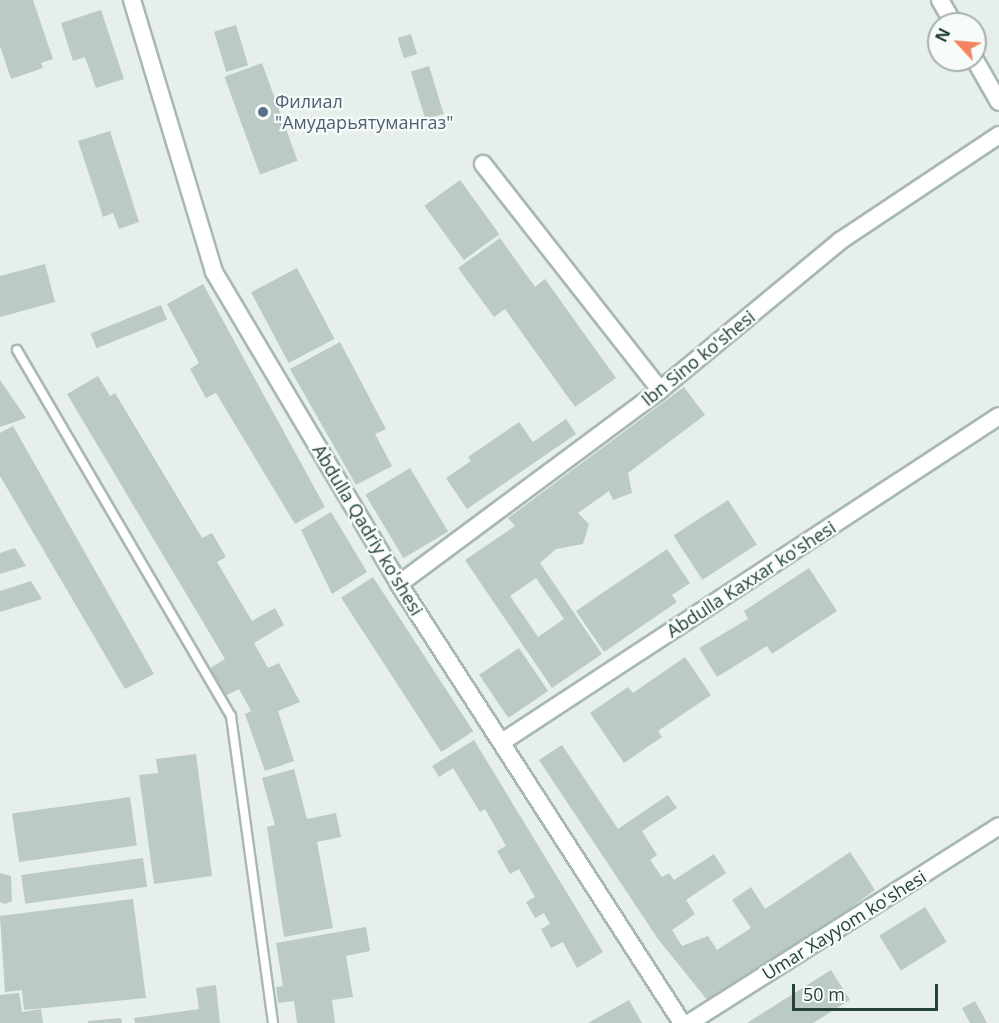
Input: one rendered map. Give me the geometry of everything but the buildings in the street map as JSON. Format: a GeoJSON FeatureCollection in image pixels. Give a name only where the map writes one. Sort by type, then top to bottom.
{"type":"FeatureCollection","features":[{"type":"Feature","properties":{"kind":"street","name":"Abdulla Qadriy ko'shesi"},"geometry":{"type":"LineString","coordinates":[[132,0],[214,272],[399,584],[682,1023]]}},
{"type":"Feature","properties":{"kind":"street"},"geometry":{"type":"LineString","coordinates":[[982,72],[999,102]]}},
{"type":"Feature","properties":{"kind":"street","name":"Ibn Sino ko'shesi"},"geometry":{"type":"LineString","coordinates":[[399,584],[660,390],[840,241],[999,135]]}},
{"type":"Feature","properties":{"kind":"street"},"geometry":{"type":"LineString","coordinates":[[483,164],[660,390]]}},
{"type":"Feature","properties":{"kind":"street","name":"Abdulla Kaxxar ko'shesi"},"geometry":{"type":"LineString","coordinates":[[502,742],[999,416]]}},
{"type":"Feature","properties":{"kind":"street","name":"Umar Xayyom ko'shesi"},"geometry":{"type":"LineString","coordinates":[[690,1023],[999,826]]}},
{"type":"Feature","properties":{"kind":"lane"},"geometry":{"type":"LineString","coordinates":[[17,350],[231,716],[273,1023]]}},
{"type":"Feature","properties":{"kind":"place","name":"Филиал \"Амударьятумангаз\""},"geometry":{"type":"Point","coordinates":[263,112]}}]}
